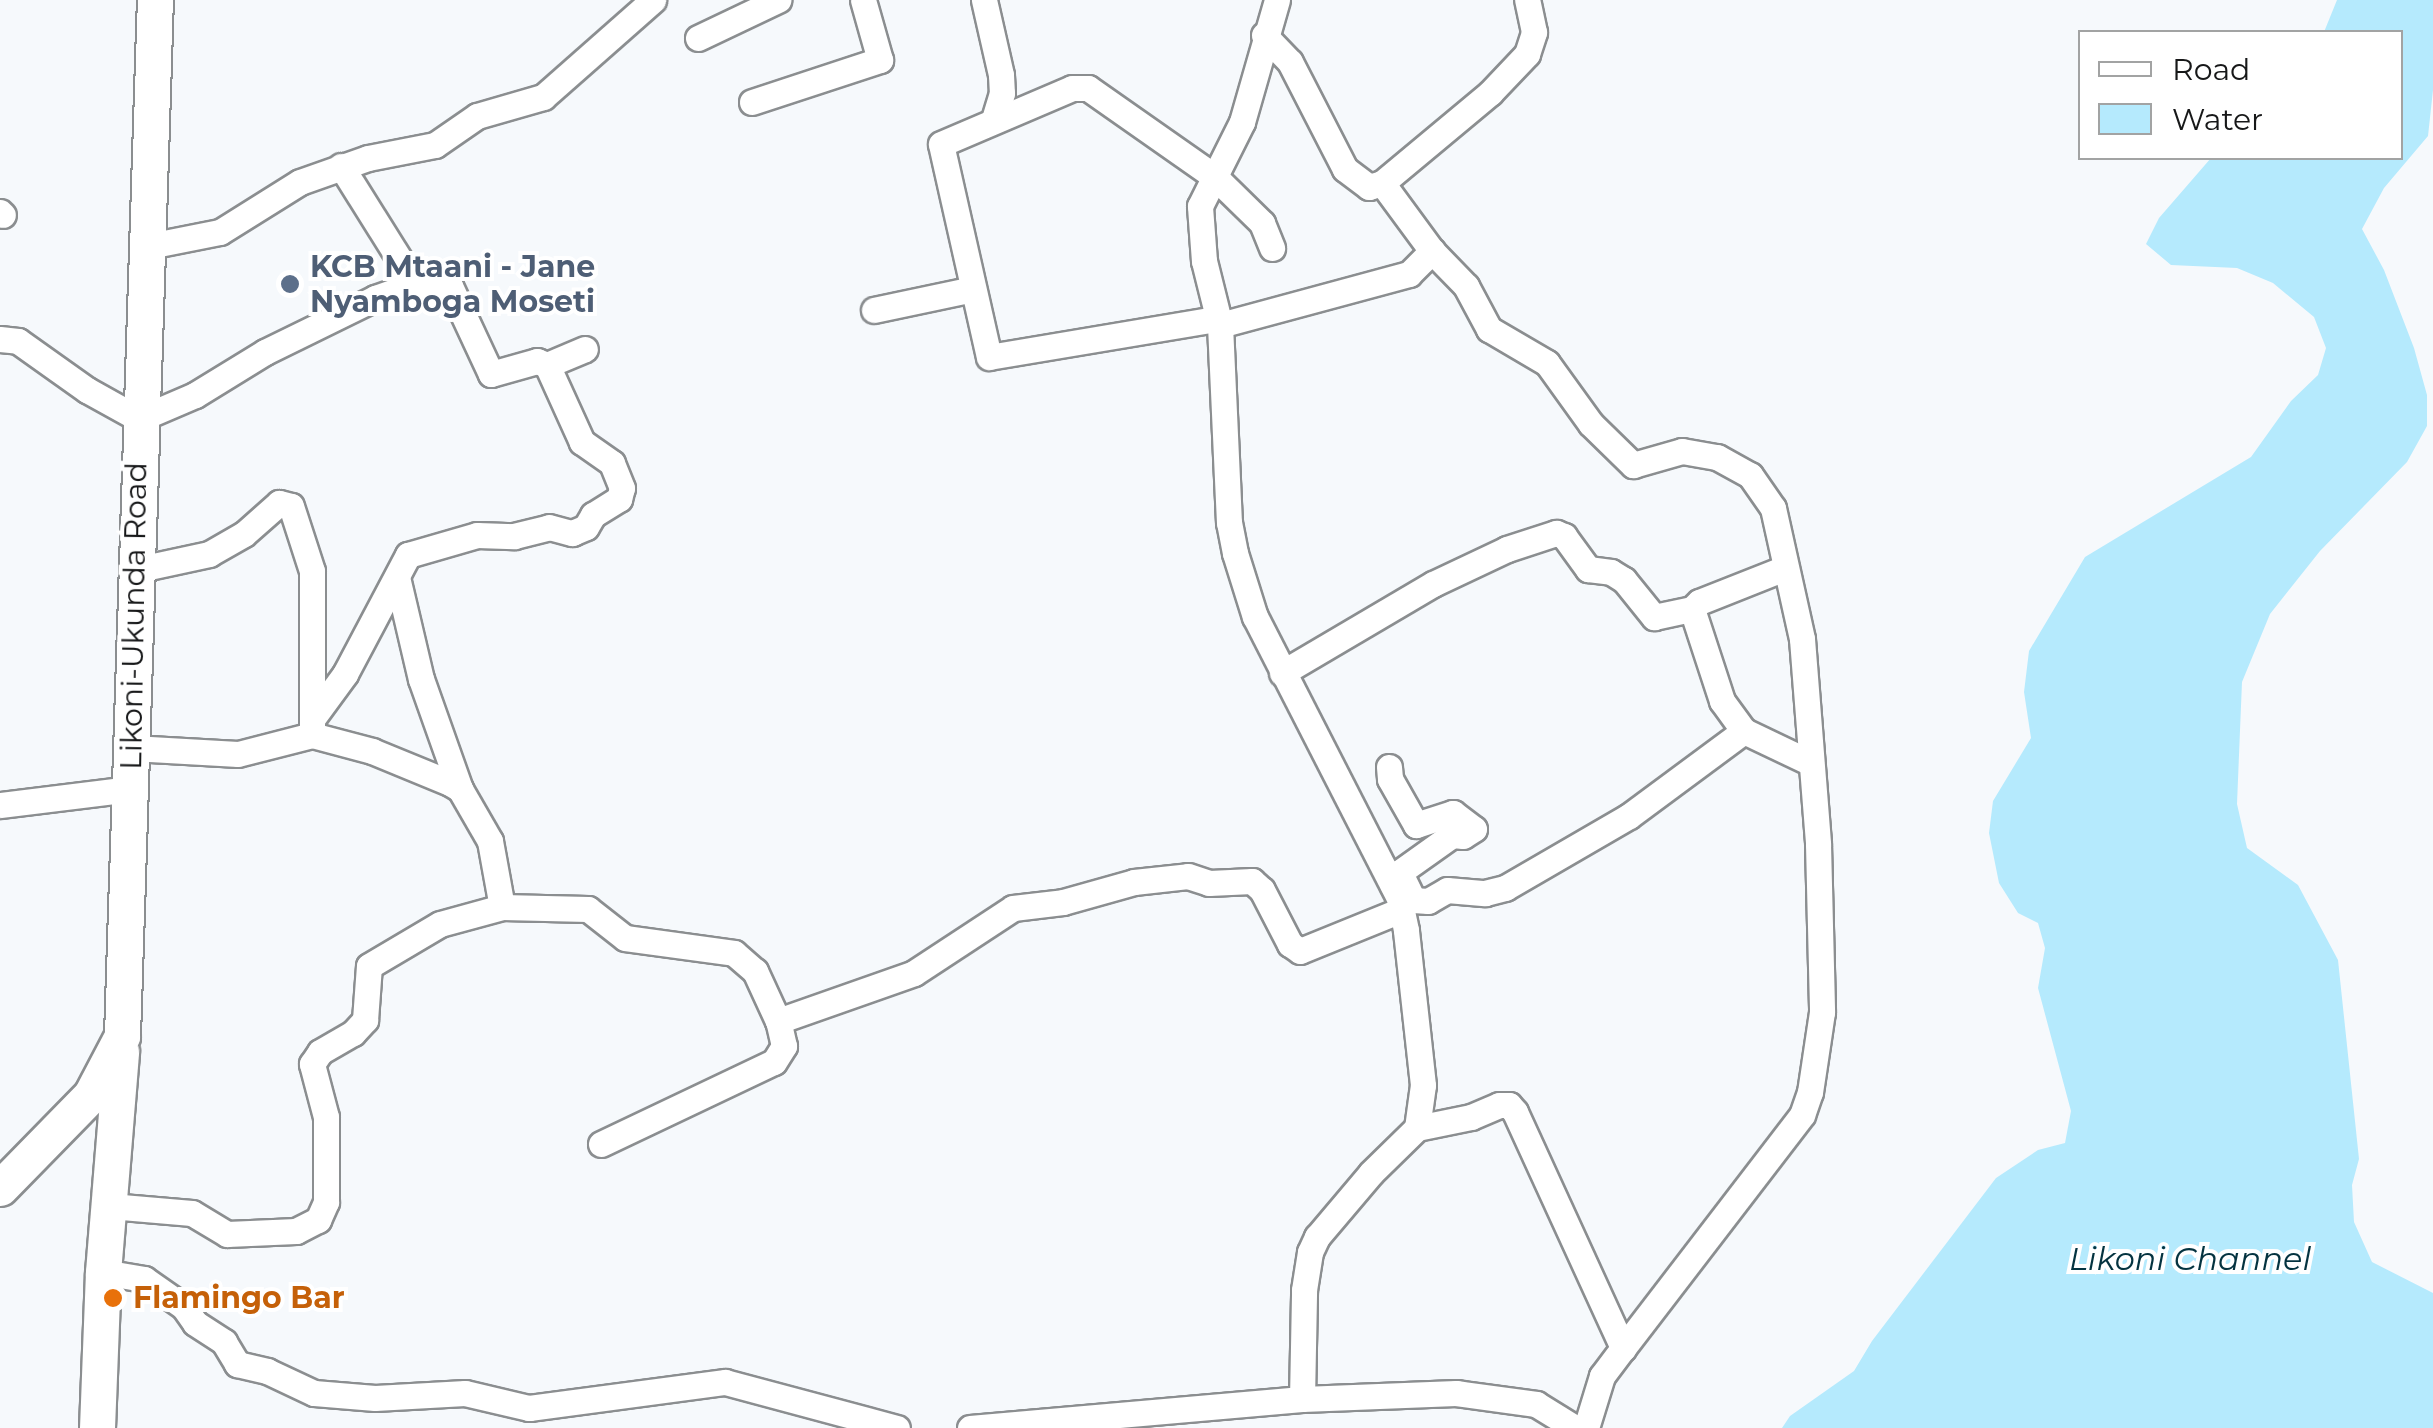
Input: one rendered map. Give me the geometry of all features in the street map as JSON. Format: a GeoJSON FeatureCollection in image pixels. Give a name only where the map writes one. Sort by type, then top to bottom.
{"type":"FeatureCollection","features":[{"type":"Feature","properties":{"kind":"highway","name":"Likoni-Ukunda Road"},"geometry":{"type":"LineString","coordinates":[[0,1188],[62,1127],[106,1071],[122,1036],[144,247],[155,0]]}},
{"type":"Feature","properties":{"kind":"highway"},"geometry":{"type":"LineString","coordinates":[[97,1428],[103,1272],[122,1036]]}},
{"type":"Feature","properties":{"kind":"highway"},"geometry":{"type":"LineString","coordinates":[[62,1127],[85,1109],[97,1108],[111,1118],[114,1140]]}},
{"type":"Feature","properties":{"kind":"street"},"geometry":{"type":"LineString","coordinates":[[144,247],[220,232],[276,194],[341,166],[436,146],[476,116],[543,97],[653,0]]}},
{"type":"Feature","properties":{"kind":"street"},"geometry":{"type":"LineString","coordinates":[[698,38],[778,0]]}},
{"type":"Feature","properties":{"kind":"street"},"geometry":{"type":"LineString","coordinates":[[752,102],[880,60],[862,0]]}},
{"type":"Feature","properties":{"kind":"street"},"geometry":{"type":"LineString","coordinates":[[984,0],[1001,75],[1002,93],[994,119]]}},
{"type":"Feature","properties":{"kind":"street"},"geometry":{"type":"LineString","coordinates":[[1277,0],[1242,122],[1204,196],[1199,218],[1218,322],[1231,540],[1255,617],[1398,890],[1422,1085],[1417,1128]]}},
{"type":"Feature","properties":{"kind":"street"},"geometry":{"type":"LineString","coordinates":[[1264,35],[1290,62],[1345,169],[1369,187],[1382,184],[1490,92],[1527,54],[1534,32],[1527,0]]}},
{"type":"Feature","properties":{"kind":"street"},"geometry":{"type":"LineString","coordinates":[[1272,248],[1262,223],[1216,177],[1084,87],[994,119],[941,144],[990,358],[1218,322],[1409,274],[1432,251]]}},
{"type":"Feature","properties":{"kind":"street"},"geometry":{"type":"LineString","coordinates":[[341,166],[416,284]]}},
{"type":"Feature","properties":{"kind":"street"},"geometry":{"type":"LineString","coordinates":[[1382,184],[1432,251],[1458,277],[1489,330],[1547,363],[1591,424],[1634,465],[1690,451],[1726,460],[1750,474],[1773,508],[1802,639],[1823,967],[1822,1012],[1806,1105],[1602,1376],[1586,1428]]}},
{"type":"Feature","properties":{"kind":"street"},"geometry":{"type":"LineString","coordinates":[[1409,274],[1425,279],[1458,277]]}},
{"type":"Feature","properties":{"kind":"street"},"geometry":{"type":"LineString","coordinates":[[0,339],[18,341],[87,390],[139,419],[195,395],[343,313],[416,284],[437,282],[450,286],[459,297],[488,372],[504,374],[537,361],[546,365],[582,442],[612,463],[622,488],[619,499],[593,515],[586,527],[572,533],[544,527],[514,536],[476,535],[404,558],[346,674],[312,727],[238,754],[132,748]]}},
{"type":"Feature","properties":{"kind":"street"},"geometry":{"type":"LineString","coordinates":[[874,310],[973,289]]}},
{"type":"Feature","properties":{"kind":"street"},"geometry":{"type":"LineString","coordinates":[[546,365],[585,349]]}},
{"type":"Feature","properties":{"kind":"street"},"geometry":{"type":"LineString","coordinates":[[135,570],[209,554],[244,534],[279,503],[291,506],[312,571],[312,727]]}},
{"type":"Feature","properties":{"kind":"street"},"geometry":{"type":"LineString","coordinates":[[1282,673],[1434,584],[1507,548],[1556,534],[1564,536],[1588,568],[1612,572],[1624,580],[1654,617],[1692,609],[1699,602],[1785,568]]}},
{"type":"Feature","properties":{"kind":"street"},"geometry":{"type":"LineString","coordinates":[[397,576],[421,679],[460,789],[490,840],[502,906]]}},
{"type":"Feature","properties":{"kind":"street"},"geometry":{"type":"LineString","coordinates":[[1692,609],[1722,701],[1744,730],[1811,763]]}},
{"type":"Feature","properties":{"kind":"street"},"geometry":{"type":"LineString","coordinates":[[312,727],[460,789]]}},
{"type":"Feature","properties":{"kind":"street"},"geometry":{"type":"LineString","coordinates":[[1398,890],[1413,900],[1428,902],[1446,890],[1484,892],[1504,888],[1629,816],[1744,730]]}},
{"type":"Feature","properties":{"kind":"street"},"geometry":{"type":"LineString","coordinates":[[778,1021],[914,974],[1013,908],[1063,902],[1134,882],[1188,876],[1209,883],[1252,881],[1262,890],[1290,944],[1300,951],[1398,890],[1452,835],[1463,836],[1474,830],[1453,813],[1416,825],[1390,780],[1389,767]]}},
{"type":"Feature","properties":{"kind":"street"},"geometry":{"type":"LineString","coordinates":[[0,804],[130,789]]}},
{"type":"Feature","properties":{"kind":"street"},"geometry":{"type":"LineString","coordinates":[[110,1206],[192,1213],[210,1227],[234,1234],[296,1232],[318,1220],[326,1202],[326,1133],[312,1064],[315,1057],[365,1020],[366,978],[374,959],[440,924],[502,906],[588,909],[616,935],[734,953],[755,971],[778,1021],[784,1046],[774,1062],[601,1144]]}},
{"type":"Feature","properties":{"kind":"street"},"geometry":{"type":"LineString","coordinates":[[1302,1399],[1304,1290],[1310,1252],[1318,1237],[1371,1173],[1417,1128],[1509,1105],[1557,1197],[1598,1300],[1624,1348]]}},
{"type":"Feature","properties":{"kind":"street"},"geometry":{"type":"LineString","coordinates":[[103,1272],[144,1279],[184,1308],[195,1323],[224,1342],[237,1364],[267,1371],[314,1393],[375,1398],[465,1393],[529,1408],[725,1382],[897,1428]]}},
{"type":"Feature","properties":{"kind":"street"},"geometry":{"type":"LineString","coordinates":[[970,1428],[1302,1399],[1456,1393],[1536,1404],[1574,1428]]}},
{"type":"Feature","properties":{"kind":"water","name":"Likoni Channel"},"geometry":{"type":"Polygon","coordinates":[[[2337,0],[2433,0],[2433,90],[2428,136],[2384,188],[2362,229],[2384,270],[2414,348],[2427,395],[2427,426],[2407,462],[2320,551],[2270,614],[2242,682],[2237,804],[2247,848],[2298,885],[2338,960],[2359,1159],[2352,1185],[2354,1222],[2372,1262],[2433,1293],[2433,1428],[1782,1428],[1790,1416],[1854,1371],[1872,1341],[1996,1178],[2038,1150],[2065,1143],[2071,1111],[2038,988],[2045,948],[2038,923],[2018,913],[1999,883],[1989,833],[1993,801],[2031,738],[2024,692],[2029,651],[2085,557],[2251,457],[2291,401],[2318,375],[2326,348],[2314,317],[2273,283],[2237,268],[2171,265],[2146,244],[2159,218],[2209,160],[2403,160],[2403,30],[2325,30],[2337,0]]]}},
{"type":"Feature","properties":{"kind":"place","name":"KCB Mtaani - Jane Nyamboga Moseti"},"geometry":{"type":"Point","coordinates":[290,284]}},
{"type":"Feature","properties":{"kind":"place","name":"Flamingo Bar"},"geometry":{"type":"Point","coordinates":[113,1298]}}]}
